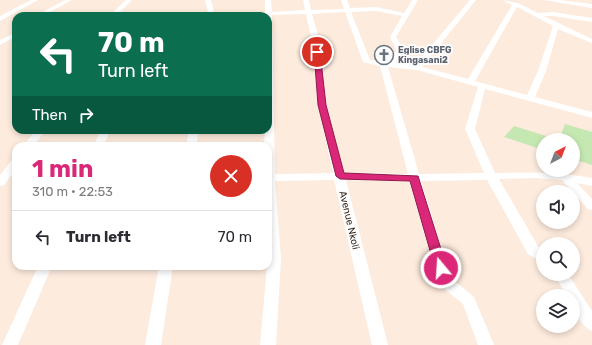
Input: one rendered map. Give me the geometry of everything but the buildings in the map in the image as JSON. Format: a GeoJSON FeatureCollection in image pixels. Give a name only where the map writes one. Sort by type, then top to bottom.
{"type":"FeatureCollection","features":[{"type":"Feature","properties":{"kind":"street"},"geometry":{"type":"LineString","coordinates":[[13,12],[35,0]]}},
{"type":"Feature","properties":{"kind":"street"},"geometry":{"type":"LineString","coordinates":[[46,12],[69,0]]}},
{"type":"Feature","properties":{"kind":"street"},"geometry":{"type":"LineString","coordinates":[[116,12],[129,0]]}},
{"type":"Feature","properties":{"kind":"street"},"geometry":{"type":"LineString","coordinates":[[208,0],[211,12]]}},
{"type":"Feature","properties":{"kind":"street"},"geometry":{"type":"LineString","coordinates":[[268,0],[268,12]]}},
{"type":"Feature","properties":{"kind":"street","name":"Avenue Nkoli"},"geometry":{"type":"LineString","coordinates":[[306,0],[316,42],[322,105],[380,345]]}},
{"type":"Feature","properties":{"kind":"street"},"geometry":{"type":"LineString","coordinates":[[344,0],[366,60],[417,68],[592,115]]}},
{"type":"Feature","properties":{"kind":"street"},"geometry":{"type":"LineString","coordinates":[[387,64],[400,54],[401,51],[393,37],[415,0]]}},
{"type":"Feature","properties":{"kind":"street"},"geometry":{"type":"LineString","coordinates":[[417,68],[473,0]]}},
{"type":"Feature","properties":{"kind":"street"},"geometry":{"type":"LineString","coordinates":[[505,0],[540,15],[556,26],[570,33],[592,41]]}},
{"type":"Feature","properties":{"kind":"street"},"geometry":{"type":"LineString","coordinates":[[547,0],[592,6]]}},
{"type":"Feature","properties":{"kind":"street"},"geometry":{"type":"LineString","coordinates":[[376,10],[379,2]]}},
{"type":"Feature","properties":{"kind":"street"},"geometry":{"type":"LineString","coordinates":[[470,82],[516,4]]}},
{"type":"Feature","properties":{"kind":"street"},"geometry":{"type":"LineString","coordinates":[[272,14],[376,10],[407,15]]}},
{"type":"Feature","properties":{"kind":"street"},"geometry":{"type":"LineString","coordinates":[[0,19],[12,12]]}},
{"type":"Feature","properties":{"kind":"street"},"geometry":{"type":"LineString","coordinates":[[540,15],[552,14],[592,20]]}},
{"type":"Feature","properties":{"kind":"street"},"geometry":{"type":"LineString","coordinates":[[530,98],[542,71],[556,26]]}},
{"type":"Feature","properties":{"kind":"street"},"geometry":{"type":"LineString","coordinates":[[570,33],[592,36]]}},
{"type":"Feature","properties":{"kind":"street"},"geometry":{"type":"LineString","coordinates":[[0,43],[12,36]]}},
{"type":"Feature","properties":{"kind":"street"},"geometry":{"type":"LineString","coordinates":[[387,64],[414,178],[445,281],[450,287],[469,301],[486,345]]}},
{"type":"Feature","properties":{"kind":"street"},"geometry":{"type":"LineString","coordinates":[[482,86],[470,129],[491,176],[533,250],[536,252]]}},
{"type":"Feature","properties":{"kind":"street"},"geometry":{"type":"LineString","coordinates":[[31,142],[38,134]]}},
{"type":"Feature","properties":{"kind":"street"},"geometry":{"type":"LineString","coordinates":[[0,182],[12,167]]}},
{"type":"Feature","properties":{"kind":"street"},"geometry":{"type":"LineString","coordinates":[[272,178],[340,176],[414,178],[536,175]]}},
{"type":"Feature","properties":{"kind":"street"},"geometry":{"type":"LineString","coordinates":[[565,177],[592,182]]}},
{"type":"Feature","properties":{"kind":"street"},"geometry":{"type":"LineString","coordinates":[[565,177],[592,206]]}},
{"type":"Feature","properties":{"kind":"street"},"geometry":{"type":"LineString","coordinates":[[268,345],[274,259],[272,214]]}},
{"type":"Feature","properties":{"kind":"street"},"geometry":{"type":"LineString","coordinates":[[10,345],[43,270]]}},
{"type":"Feature","properties":{"kind":"street"},"geometry":{"type":"LineString","coordinates":[[153,345],[165,270]]}},
{"type":"Feature","properties":{"kind":"street"},"geometry":{"type":"LineString","coordinates":[[565,281],[592,324]]}},
{"type":"Feature","properties":{"kind":"green space"},"geometry":{"type":"Polygon","coordinates":[[[565,124],[592,132],[592,165],[580,161],[580,133],[562,133],[565,124]]]}},
{"type":"Feature","properties":{"kind":"green space"},"geometry":{"type":"Polygon","coordinates":[[[514,126],[536,133],[536,148],[504,137],[514,126]]]}},
{"type":"Feature","properties":{"kind":"place","name":"Eglise CBFG Kingasani2"},"geometry":{"type":"Point","coordinates":[384,55]}},
{"type":"Feature","properties":{"kind":"route"},"geometry":{"type":"LineString","coordinates":[[317,52],[322,105],[340,176],[414,178],[441,268]]}}]}
